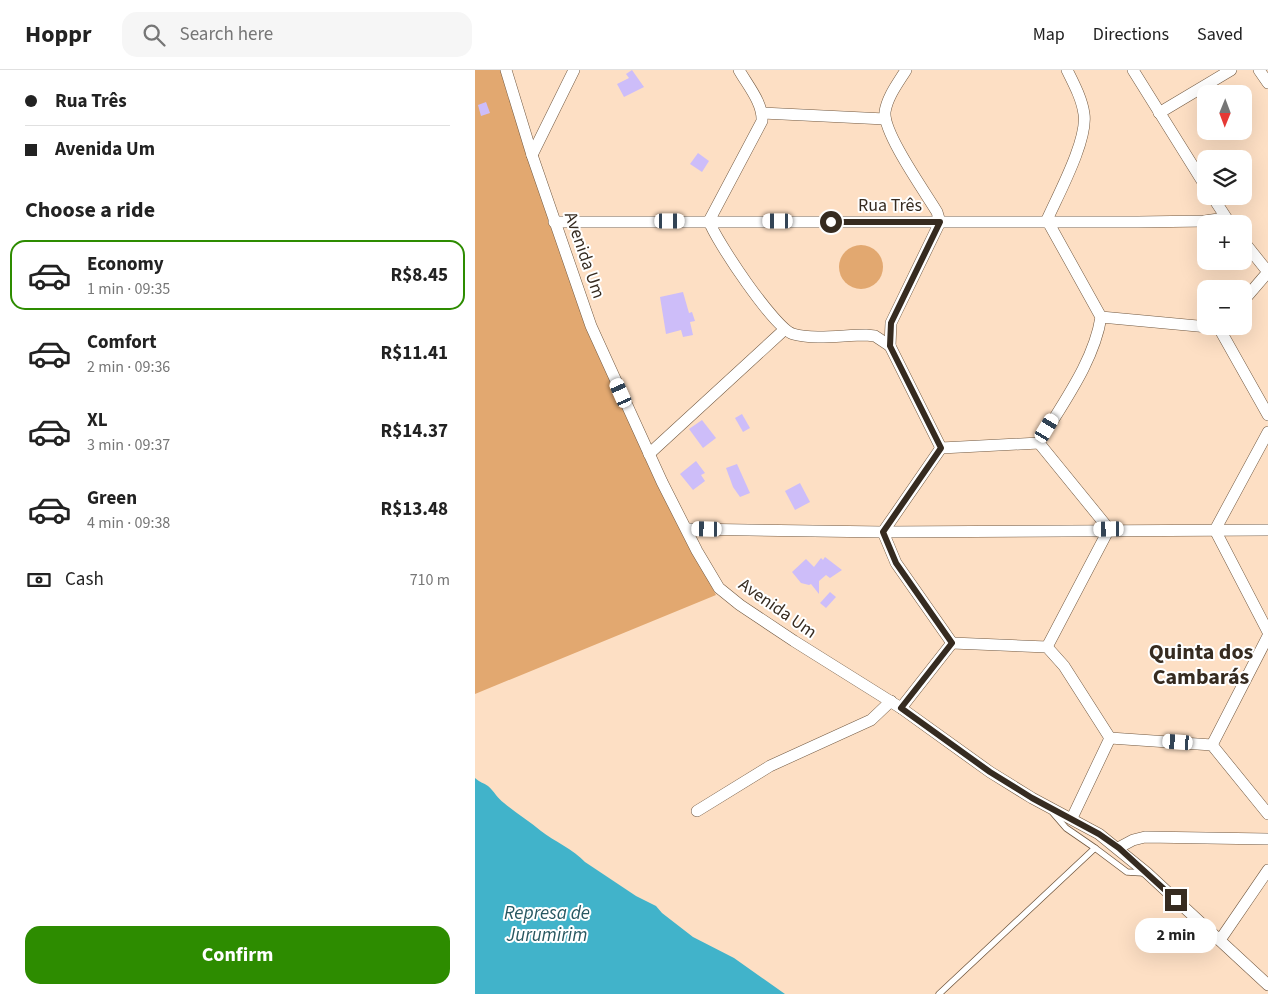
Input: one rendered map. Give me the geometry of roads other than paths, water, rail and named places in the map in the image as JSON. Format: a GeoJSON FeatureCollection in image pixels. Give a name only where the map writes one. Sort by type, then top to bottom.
{"type":"FeatureCollection","features":[{"type":"Feature","properties":{"kind":"street","name":"Avenida Um"},"geometry":{"type":"LineString","coordinates":[[506,70],[554,222],[591,326],[649,454],[688,529],[697,551],[719,588],[740,605],[793,641],[891,701],[990,772],[1072,818],[1119,848],[1268,985]]}},
{"type":"Feature","properties":{"kind":"street"},"geometry":{"type":"LineString","coordinates":[[532,155],[574,70]]}},
{"type":"Feature","properties":{"kind":"street"},"geometry":{"type":"LineString","coordinates":[[739,70],[763,113],[762,121],[758,132],[709,221],[714,234],[726,255],[784,330],[800,336],[871,336],[883,340],[890,346],[941,448]]}},
{"type":"Feature","properties":{"kind":"street"},"geometry":{"type":"LineString","coordinates":[[890,346],[891,323],[940,222],[937,212],[901,152],[885,119],[888,101],[906,70]]}},
{"type":"Feature","properties":{"kind":"street"},"geometry":{"type":"LineString","coordinates":[[1039,443],[1091,352],[1099,332],[1101,318],[1047,220],[1081,141],[1085,127],[1084,113],[1067,70]]}},
{"type":"Feature","properties":{"kind":"street"},"geometry":{"type":"LineString","coordinates":[[1133,70],[1197,173]]}},
{"type":"Feature","properties":{"kind":"street"},"geometry":{"type":"LineString","coordinates":[[1159,113],[1231,70]]}},
{"type":"Feature","properties":{"kind":"street"},"geometry":{"type":"LineString","coordinates":[[1259,70],[1268,83]]}},
{"type":"Feature","properties":{"kind":"street"},"geometry":{"type":"LineString","coordinates":[[763,113],[885,119]]}},
{"type":"Feature","properties":{"kind":"street","name":"Rua Três"},"geometry":{"type":"LineString","coordinates":[[554,222],[1197,221]]}},
{"type":"Feature","properties":{"kind":"street"},"geometry":{"type":"LineString","coordinates":[[1252,252],[1268,272],[1252,291]]}},
{"type":"Feature","properties":{"kind":"street"},"geometry":{"type":"LineString","coordinates":[[1101,318],[1197,325]]}},
{"type":"Feature","properties":{"kind":"street"},"geometry":{"type":"LineString","coordinates":[[871,336],[891,323]]}},
{"type":"Feature","properties":{"kind":"street"},"geometry":{"type":"LineString","coordinates":[[649,454],[784,330]]}},
{"type":"Feature","properties":{"kind":"street"},"geometry":{"type":"LineString","coordinates":[[1224,335],[1268,415]]}},
{"type":"Feature","properties":{"kind":"street"},"geometry":{"type":"LineString","coordinates":[[1215,530],[1268,432]]}},
{"type":"Feature","properties":{"kind":"street"},"geometry":{"type":"LineString","coordinates":[[941,448],[1039,443]]}},
{"type":"Feature","properties":{"kind":"street"},"geometry":{"type":"LineString","coordinates":[[1039,443],[1109,529]]}},
{"type":"Feature","properties":{"kind":"street"},"geometry":{"type":"LineString","coordinates":[[883,532],[941,448]]}},
{"type":"Feature","properties":{"kind":"street"},"geometry":{"type":"LineString","coordinates":[[688,529],[883,532],[1109,529],[1268,530]]}},
{"type":"Feature","properties":{"kind":"street"},"geometry":{"type":"LineString","coordinates":[[1047,647],[1109,529]]}},
{"type":"Feature","properties":{"kind":"street"},"geometry":{"type":"LineString","coordinates":[[1215,530],[1268,632]]}},
{"type":"Feature","properties":{"kind":"street"},"geometry":{"type":"LineString","coordinates":[[883,532],[896,563],[952,643]]}},
{"type":"Feature","properties":{"kind":"street"},"geometry":{"type":"LineString","coordinates":[[1212,745],[1268,636]]}},
{"type":"Feature","properties":{"kind":"street"},"geometry":{"type":"LineString","coordinates":[[952,643],[1047,647],[1064,666],[1110,738]]}},
{"type":"Feature","properties":{"kind":"street"},"geometry":{"type":"LineString","coordinates":[[901,708],[952,643]]}},
{"type":"Feature","properties":{"kind":"street"},"geometry":{"type":"LineString","coordinates":[[697,811],[770,766],[871,720],[891,701]]}},
{"type":"Feature","properties":{"kind":"street"},"geometry":{"type":"LineString","coordinates":[[1110,738],[1212,745],[1268,814]]}},
{"type":"Feature","properties":{"kind":"street"},"geometry":{"type":"LineString","coordinates":[[1072,818],[1110,738]]}},
{"type":"Feature","properties":{"kind":"street"},"geometry":{"type":"LineString","coordinates":[[1119,848],[1133,840],[1145,837],[1268,839]]}},
{"type":"Feature","properties":{"kind":"street"},"geometry":{"type":"LineString","coordinates":[[1220,940],[1268,870]]}},
{"type":"Feature","properties":{"kind":"lane"},"geometry":{"type":"LineString","coordinates":[[1048,806],[1066,828],[1127,872],[1147,873]]}},
{"type":"Feature","properties":{"kind":"lane"},"geometry":{"type":"LineString","coordinates":[[939,994],[1095,848]]}},
{"type":"Feature","properties":{"kind":"water","name":"Represa de Jurumirim"},"geometry":{"type":"Polygon","coordinates":[[[475,778],[488,786],[502,801],[546,835],[636,896],[656,906],[662,913],[693,937],[734,958],[785,994],[475,994],[475,778]]]}},
{"type":"Feature","properties":{"kind":"district","name":"Quinta dos Cambarás"},"geometry":{"type":"Point","coordinates":[1201,664]}}]}
